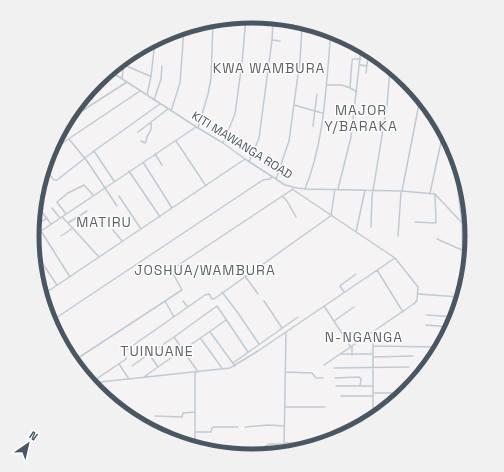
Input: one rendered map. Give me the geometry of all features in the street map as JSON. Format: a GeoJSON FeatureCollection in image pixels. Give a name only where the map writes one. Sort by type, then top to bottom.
{"type":"FeatureCollection","features":[{"type":"Feature","properties":{"kind":"street"},"geometry":{"type":"LineString","coordinates":[[223,143],[235,114],[245,23]]}},
{"type":"Feature","properties":{"kind":"street"},"geometry":{"type":"LineString","coordinates":[[249,162],[259,138],[273,24]]}},
{"type":"Feature","properties":{"kind":"street"},"geometry":{"type":"LineString","coordinates":[[70,277],[41,231],[197,127],[208,94],[211,78],[213,27]]}},
{"type":"Feature","properties":{"kind":"street"},"geometry":{"type":"LineString","coordinates":[[276,179],[289,141],[300,60],[302,29]]}},
{"type":"Feature","properties":{"kind":"street"},"geometry":{"type":"LineString","coordinates":[[171,111],[180,83],[184,34]]}},
{"type":"Feature","properties":{"kind":"street"},"geometry":{"type":"LineString","coordinates":[[305,189],[315,160],[326,86],[330,38]]}},
{"type":"Feature","properties":{"kind":"street"},"geometry":{"type":"LineString","coordinates":[[272,40],[280,41]]}},
{"type":"Feature","properties":{"kind":"street"},"geometry":{"type":"LineString","coordinates":[[147,96],[154,47]]}},
{"type":"Feature","properties":{"kind":"street"},"geometry":{"type":"LineString","coordinates":[[96,381],[126,359],[126,351],[174,316],[205,295],[209,294],[212,299],[214,299],[331,215],[347,156],[357,92],[361,54]]}},
{"type":"Feature","properties":{"kind":"street"},"geometry":{"type":"LineString","coordinates":[[366,73],[368,58]]}},
{"type":"Feature","properties":{"kind":"street"},"geometry":{"type":"LineString","coordinates":[[350,88],[352,60],[361,59]]}},
{"type":"Feature","properties":{"kind":"street"},"geometry":{"type":"LineString","coordinates":[[125,65],[151,76]]}},
{"type":"Feature","properties":{"kind":"street"},"geometry":{"type":"LineString","coordinates":[[360,65],[367,66]]}},
{"type":"Feature","properties":{"kind":"street"},"geometry":{"type":"LineString","coordinates":[[122,79],[124,66]]}},
{"type":"Feature","properties":{"kind":"street"},"geometry":{"type":"LineString","coordinates":[[154,100],[161,78],[162,66]]}},
{"type":"Feature","properties":{"kind":"street","name":"KITI MAWANGA ROAD"},"geometry":{"type":"LineString","coordinates":[[114,74],[289,187],[305,189],[401,191],[435,194]]}},
{"type":"Feature","properties":{"kind":"street"},"geometry":{"type":"LineString","coordinates":[[372,227],[373,190],[387,105],[390,74]]}},
{"type":"Feature","properties":{"kind":"street"},"geometry":{"type":"LineString","coordinates":[[78,114],[127,82]]}},
{"type":"Feature","properties":{"kind":"street"},"geometry":{"type":"LineString","coordinates":[[326,86],[342,85],[357,92]]}},
{"type":"Feature","properties":{"kind":"street"},"geometry":{"type":"LineString","coordinates":[[59,145],[141,90]]}},
{"type":"Feature","properties":{"kind":"street"},"geometry":{"type":"LineString","coordinates":[[313,126],[317,94]]}},
{"type":"Feature","properties":{"kind":"street"},"geometry":{"type":"LineString","coordinates":[[398,236],[401,191],[418,103]]}},
{"type":"Feature","properties":{"kind":"street"},"geometry":{"type":"LineString","coordinates":[[48,173],[54,180],[57,180],[84,158],[160,104]]}},
{"type":"Feature","properties":{"kind":"street"},"geometry":{"type":"LineString","coordinates":[[294,105],[322,113]]}},
{"type":"Feature","properties":{"kind":"street"},"geometry":{"type":"LineString","coordinates":[[138,132],[168,109]]}},
{"type":"Feature","properties":{"kind":"street"},"geometry":{"type":"LineString","coordinates":[[141,141],[146,143],[147,137],[151,131],[151,122]]}},
{"type":"Feature","properties":{"kind":"street"},"geometry":{"type":"LineString","coordinates":[[69,139],[117,206]]}},
{"type":"Feature","properties":{"kind":"street"},"geometry":{"type":"LineString","coordinates":[[176,140],[206,186]]}},
{"type":"Feature","properties":{"kind":"street"},"geometry":{"type":"LineString","coordinates":[[430,193],[442,140]]}},
{"type":"Feature","properties":{"kind":"street"},"geometry":{"type":"LineString","coordinates":[[94,151],[114,182]]}},
{"type":"Feature","properties":{"kind":"street"},"geometry":{"type":"LineString","coordinates":[[155,154],[162,165]]}},
{"type":"Feature","properties":{"kind":"street"},"geometry":{"type":"LineString","coordinates":[[46,292],[245,159]]}},
{"type":"Feature","properties":{"kind":"street"},"geometry":{"type":"LineString","coordinates":[[143,162],[173,208]]}},
{"type":"Feature","properties":{"kind":"street"},"geometry":{"type":"LineString","coordinates":[[129,171],[160,217]]}},
{"type":"Feature","properties":{"kind":"street"},"geometry":{"type":"LineString","coordinates":[[456,175],[462,223],[463,267]]}},
{"type":"Feature","properties":{"kind":"street"},"geometry":{"type":"LineString","coordinates":[[55,318],[263,180],[270,179],[272,176]]}},
{"type":"Feature","properties":{"kind":"street"},"geometry":{"type":"LineString","coordinates":[[66,214],[57,202],[68,193],[84,184],[93,196]]}},
{"type":"Feature","properties":{"kind":"street"},"geometry":{"type":"LineString","coordinates":[[289,187],[395,258],[418,286],[417,302],[324,365]]}},
{"type":"Feature","properties":{"kind":"street"},"geometry":{"type":"LineString","coordinates":[[78,358],[182,290],[171,270],[293,189]]}},
{"type":"Feature","properties":{"kind":"street"},"geometry":{"type":"LineString","coordinates":[[356,232],[365,190]]}},
{"type":"Feature","properties":{"kind":"street"},"geometry":{"type":"LineString","coordinates":[[435,194],[465,224]]}},
{"type":"Feature","properties":{"kind":"street"},"geometry":{"type":"LineString","coordinates":[[415,222],[436,223],[435,194]]}},
{"type":"Feature","properties":{"kind":"street"},"geometry":{"type":"LineString","coordinates":[[119,196],[141,229]]}},
{"type":"Feature","properties":{"kind":"street"},"geometry":{"type":"LineString","coordinates":[[282,196],[287,201],[296,217]]}},
{"type":"Feature","properties":{"kind":"street"},"geometry":{"type":"LineString","coordinates":[[52,208],[73,228],[99,257]]}},
{"type":"Feature","properties":{"kind":"street"},"geometry":{"type":"LineString","coordinates":[[41,211],[52,224]]}},
{"type":"Feature","properties":{"kind":"street"},"geometry":{"type":"LineString","coordinates":[[68,223],[87,211]]}},
{"type":"Feature","properties":{"kind":"street"},"geometry":{"type":"LineString","coordinates":[[39,223],[46,218]]}},
{"type":"Feature","properties":{"kind":"street"},"geometry":{"type":"LineString","coordinates":[[61,236],[73,228]]}},
{"type":"Feature","properties":{"kind":"street"},"geometry":{"type":"LineString","coordinates":[[113,230],[122,242]]}},
{"type":"Feature","properties":{"kind":"street"},"geometry":{"type":"LineString","coordinates":[[437,239],[462,250]]}},
{"type":"Feature","properties":{"kind":"street"},"geometry":{"type":"LineString","coordinates":[[97,383],[195,373],[234,366],[395,258]]}},
{"type":"Feature","properties":{"kind":"street"},"geometry":{"type":"LineString","coordinates":[[43,264],[57,285]]}},
{"type":"Feature","properties":{"kind":"street"},"geometry":{"type":"LineString","coordinates":[[377,270],[403,312]]}},
{"type":"Feature","properties":{"kind":"street"},"geometry":{"type":"LineString","coordinates":[[344,292],[340,286],[356,274]]}},
{"type":"Feature","properties":{"kind":"street"},"geometry":{"type":"LineString","coordinates":[[245,276],[258,294]]}},
{"type":"Feature","properties":{"kind":"street"},"geometry":{"type":"LineString","coordinates":[[222,292],[259,344]]}},
{"type":"Feature","properties":{"kind":"street"},"geometry":{"type":"LineString","coordinates":[[418,294],[456,297]]}},
{"type":"Feature","properties":{"kind":"street"},"geometry":{"type":"LineString","coordinates":[[183,300],[188,307]]}},
{"type":"Feature","properties":{"kind":"street"},"geometry":{"type":"LineString","coordinates":[[165,301],[174,316]]}},
{"type":"Feature","properties":{"kind":"street"},"geometry":{"type":"LineString","coordinates":[[264,301],[282,328]]}},
{"type":"Feature","properties":{"kind":"street"},"geometry":{"type":"LineString","coordinates":[[132,366],[217,306],[248,352]]}},
{"type":"Feature","properties":{"kind":"street"},"geometry":{"type":"LineString","coordinates":[[324,306],[351,347],[352,355]]}},
{"type":"Feature","properties":{"kind":"street"},"geometry":{"type":"LineString","coordinates":[[334,321],[354,307]]}},
{"type":"Feature","properties":{"kind":"street"},"geometry":{"type":"LineString","coordinates":[[427,315],[450,317]]}},
{"type":"Feature","properties":{"kind":"street"},"geometry":{"type":"LineString","coordinates":[[233,363],[298,317]]}},
{"type":"Feature","properties":{"kind":"street"},"geometry":{"type":"LineString","coordinates":[[142,378],[201,339],[226,320]]}},
{"type":"Feature","properties":{"kind":"street"},"geometry":{"type":"LineString","coordinates":[[426,325],[445,326]]}},
{"type":"Feature","properties":{"kind":"street"},"geometry":{"type":"LineString","coordinates":[[210,332],[234,366]]}},
{"type":"Feature","properties":{"kind":"street"},"geometry":{"type":"LineString","coordinates":[[284,446],[286,332]]}},
{"type":"Feature","properties":{"kind":"street"},"geometry":{"type":"LineString","coordinates":[[373,332],[373,411]]}},
{"type":"Feature","properties":{"kind":"street"},"geometry":{"type":"LineString","coordinates":[[174,337],[198,372]]}},
{"type":"Feature","properties":{"kind":"street"},"geometry":{"type":"LineString","coordinates":[[201,339],[223,369]]}},
{"type":"Feature","properties":{"kind":"street"},"geometry":{"type":"LineString","coordinates":[[373,346],[433,347]]}},
{"type":"Feature","properties":{"kind":"street"},"geometry":{"type":"LineString","coordinates":[[150,354],[158,367]]}},
{"type":"Feature","properties":{"kind":"street"},"geometry":{"type":"LineString","coordinates":[[340,354],[413,356]]}},
{"type":"Feature","properties":{"kind":"street"},"geometry":{"type":"LineString","coordinates":[[119,364],[129,379]]}},
{"type":"Feature","properties":{"kind":"street"},"geometry":{"type":"LineString","coordinates":[[334,368],[409,367]]}},
{"type":"Feature","properties":{"kind":"street"},"geometry":{"type":"LineString","coordinates":[[285,372],[312,373],[315,377],[323,378]]}},
{"type":"Feature","properties":{"kind":"street"},"geometry":{"type":"LineString","coordinates":[[195,373],[195,441]]}},
{"type":"Feature","properties":{"kind":"street"},"geometry":{"type":"LineString","coordinates":[[335,378],[359,377],[360,386]]}},
{"type":"Feature","properties":{"kind":"street"},"geometry":{"type":"LineString","coordinates":[[336,386],[373,386]]}},
{"type":"Feature","properties":{"kind":"street"},"geometry":{"type":"LineString","coordinates":[[373,393],[395,394]]}},
{"type":"Feature","properties":{"kind":"street"},"geometry":{"type":"LineString","coordinates":[[341,396],[373,396]]}},
{"type":"Feature","properties":{"kind":"street"},"geometry":{"type":"LineString","coordinates":[[284,407],[325,407]]}},
{"type":"Feature","properties":{"kind":"street"},"geometry":{"type":"LineString","coordinates":[[155,416],[182,417],[183,413],[195,412]]}},
{"type":"Feature","properties":{"kind":"street"},"geometry":{"type":"LineString","coordinates":[[245,427],[268,425],[284,426]]}},
{"type":"Feature","properties":{"kind":"street"},"geometry":{"type":"LineString","coordinates":[[195,432],[211,432],[212,428],[214,427],[238,427]]}},
{"type":"Feature","properties":{"kind":"street"},"geometry":{"type":"LineString","coordinates":[[248,448],[263,448],[269,444],[303,443]]}},
{"type":"Feature","properties":{"kind":"district","name":"KWA WAMBURA"},"geometry":{"type":"Point","coordinates":[269,68]}},
{"type":"Feature","properties":{"kind":"district","name":"MAJOR Y/BARAKA"},"geometry":{"type":"Point","coordinates":[361,118]}},
{"type":"Feature","properties":{"kind":"district","name":"MATIRU"},"geometry":{"type":"Point","coordinates":[104,222]}},
{"type":"Feature","properties":{"kind":"district","name":"JOSHUA/WAMBURA"},"geometry":{"type":"Point","coordinates":[205,270]}},
{"type":"Feature","properties":{"kind":"district","name":"N-NGANGA"},"geometry":{"type":"Point","coordinates":[364,337]}},
{"type":"Feature","properties":{"kind":"district","name":"TUINUANE"},"geometry":{"type":"Point","coordinates":[157,351]}}]}
